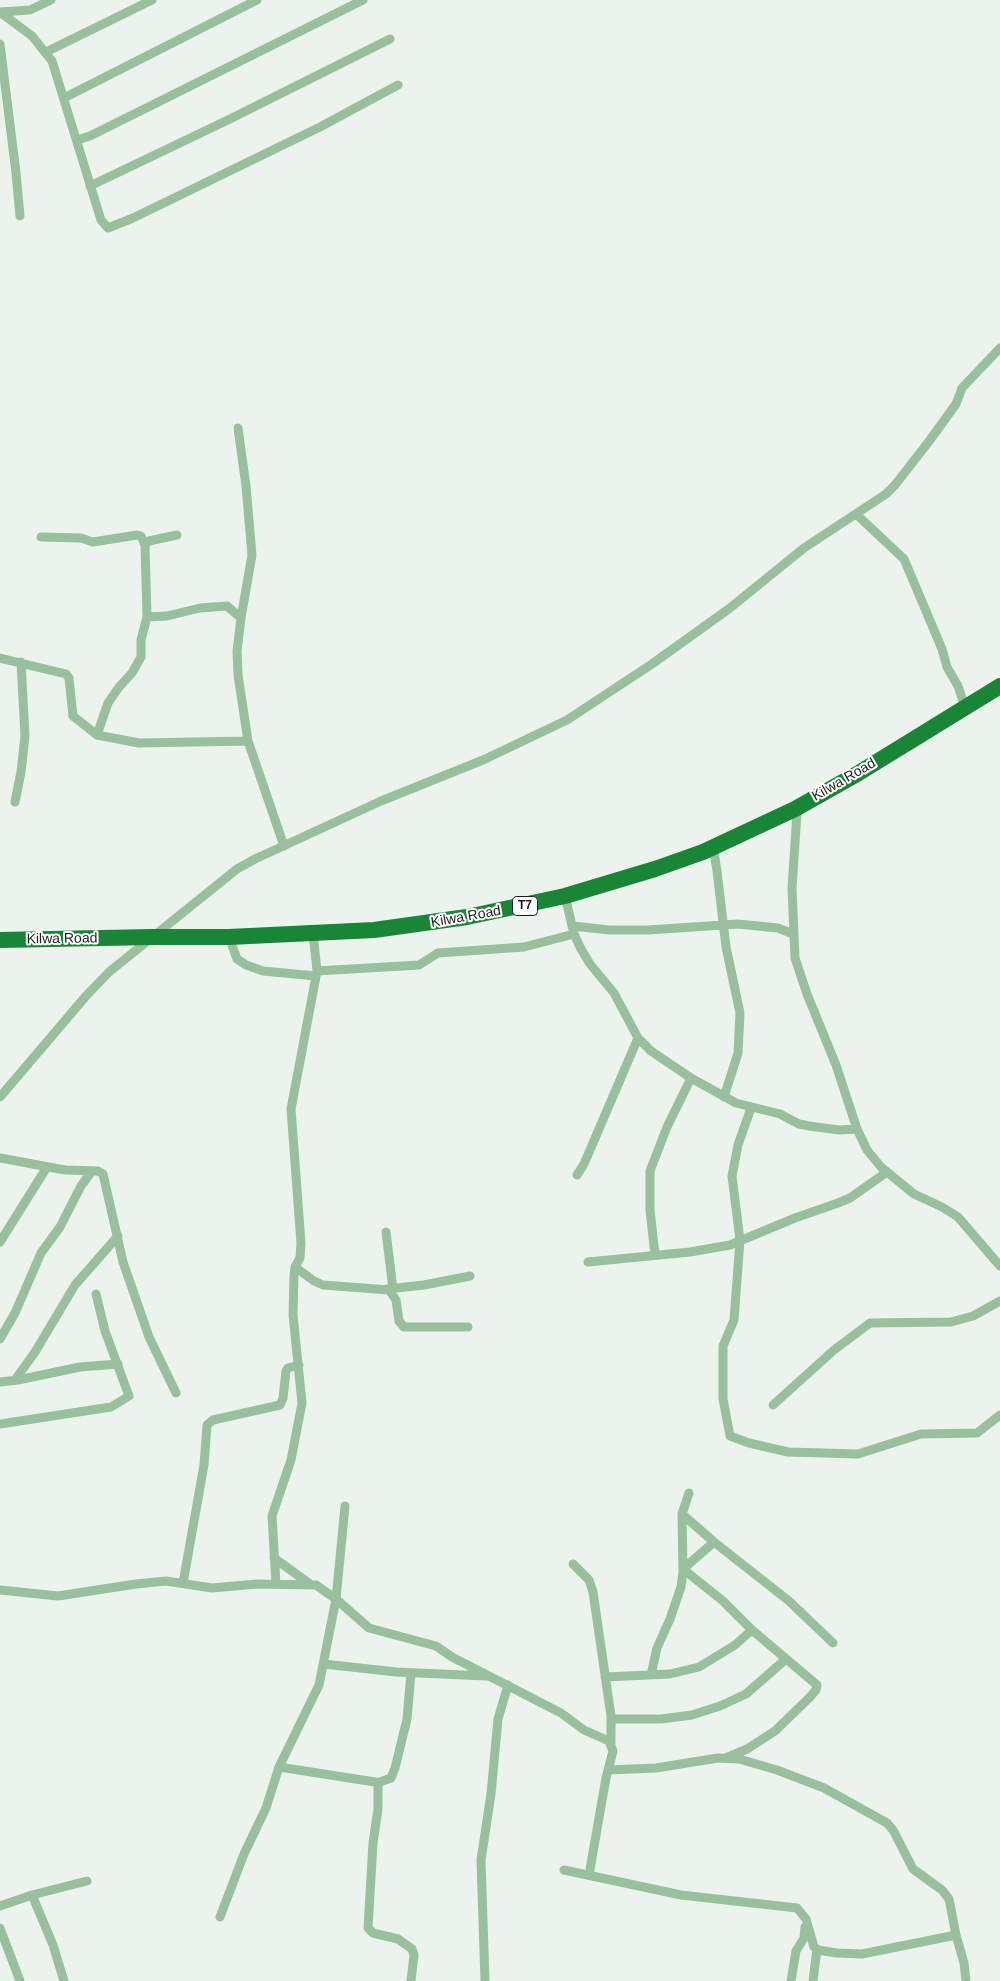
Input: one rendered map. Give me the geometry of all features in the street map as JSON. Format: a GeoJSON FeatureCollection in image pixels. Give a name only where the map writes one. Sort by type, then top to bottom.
{"type":"FeatureCollection","features":[{"type":"Feature","properties":{"kind":"highway","name":"Kilwa Road"},"geometry":{"type":"LineString","coordinates":[[0,940],[228,937],[374,930],[430,924],[511,909],[565,896],[655,869],[713,847],[795,809],[857,774],[1000,686]]}},
{"type":"Feature","properties":{"kind":"street"},"geometry":{"type":"LineString","coordinates":[[0,12],[30,10],[51,0]]}},
{"type":"Feature","properties":{"kind":"street"},"geometry":{"type":"LineString","coordinates":[[46,52],[152,0]]}},
{"type":"Feature","properties":{"kind":"street"},"geometry":{"type":"LineString","coordinates":[[64,98],[257,0]]}},
{"type":"Feature","properties":{"kind":"street"},"geometry":{"type":"LineString","coordinates":[[77,140],[90,136],[363,0]]}},
{"type":"Feature","properties":{"kind":"street"},"geometry":{"type":"LineString","coordinates":[[0,12],[32,36],[52,61],[101,220],[107,228],[133,218],[320,127],[398,85]]}},
{"type":"Feature","properties":{"kind":"street"},"geometry":{"type":"LineString","coordinates":[[90,186],[390,39]]}},
{"type":"Feature","properties":{"kind":"street"},"geometry":{"type":"LineString","coordinates":[[0,44],[20,216]]}},
{"type":"Feature","properties":{"kind":"street"},"geometry":{"type":"LineString","coordinates":[[0,1097],[86,996],[109,972],[237,870],[381,801],[483,760],[567,720],[652,664],[730,608],[804,548],[856,514],[895,485],[956,404],[962,388],[1000,348]]}},
{"type":"Feature","properties":{"kind":"street"},"geometry":{"type":"LineString","coordinates":[[238,428],[246,486],[252,555],[237,651],[238,675],[248,741],[284,846]]}},
{"type":"Feature","properties":{"kind":"street"},"geometry":{"type":"LineString","coordinates":[[856,514],[904,559],[942,649],[947,667],[958,686],[965,707]]}},
{"type":"Feature","properties":{"kind":"street"},"geometry":{"type":"LineString","coordinates":[[41,537],[81,538],[93,542],[138,535],[141,536],[145,545],[147,617],[141,640],[139,662],[108,703],[97,735]]}},
{"type":"Feature","properties":{"kind":"street"},"geometry":{"type":"LineString","coordinates":[[145,545],[149,541],[177,535]]}},
{"type":"Feature","properties":{"kind":"street"},"geometry":{"type":"LineString","coordinates":[[147,617],[167,616],[200,608],[227,606],[241,618]]}},
{"type":"Feature","properties":{"kind":"street"},"geometry":{"type":"LineString","coordinates":[[0,658],[66,674],[69,678],[73,716],[97,735],[139,743],[248,741]]}},
{"type":"Feature","properties":{"kind":"street"},"geometry":{"type":"LineString","coordinates":[[16,802],[25,736],[21,662]]}},
{"type":"Feature","properties":{"kind":"street"},"geometry":{"type":"LineString","coordinates":[[795,809],[797,813],[792,888],[795,958],[807,994],[836,1065],[857,1129],[873,1159],[914,1194],[947,1209],[958,1217],[1000,1266]]}},
{"type":"Feature","properties":{"kind":"street"},"geometry":{"type":"LineString","coordinates":[[713,847],[722,925],[740,1013],[738,1053],[724,1097]]}},
{"type":"Feature","properties":{"kind":"street"},"geometry":{"type":"LineString","coordinates":[[565,896],[574,930],[590,964],[614,993],[638,1038],[651,1051],[691,1078],[724,1097],[751,1108],[780,1114],[799,1124],[809,1126],[847,1130],[857,1129]]}},
{"type":"Feature","properties":{"kind":"street"},"geometry":{"type":"LineString","coordinates":[[228,937],[237,959],[246,965],[264,971],[316,973],[419,965],[438,953],[524,947],[574,930],[648,930],[738,924],[778,928],[793,934]]}},
{"type":"Feature","properties":{"kind":"street"},"geometry":{"type":"LineString","coordinates":[[276,1584],[272,1516],[291,1460],[302,1403],[293,1315],[295,1267],[300,1258],[301,1243],[291,1109],[316,973],[313,934]]}},
{"type":"Feature","properties":{"kind":"street"},"geometry":{"type":"LineString","coordinates":[[577,1175],[584,1164],[638,1038]]}},
{"type":"Feature","properties":{"kind":"street"},"geometry":{"type":"LineString","coordinates":[[655,1255],[650,1210],[650,1171],[667,1127],[691,1078]]}},
{"type":"Feature","properties":{"kind":"street"},"geometry":{"type":"LineString","coordinates":[[751,1108],[738,1145],[732,1176],[740,1240],[734,1320],[723,1346],[723,1399],[727,1426],[731,1437],[749,1444],[788,1452],[852,1454],[872,1451],[921,1434],[977,1433],[1000,1414]]}},
{"type":"Feature","properties":{"kind":"street"},"geometry":{"type":"LineString","coordinates":[[0,1158],[65,1170],[92,1170],[103,1174],[123,1262],[144,1324],[176,1393]]}},
{"type":"Feature","properties":{"kind":"street"},"geometry":{"type":"LineString","coordinates":[[0,1242],[47,1167]]}},
{"type":"Feature","properties":{"kind":"street"},"geometry":{"type":"LineString","coordinates":[[0,1339],[15,1313],[41,1252],[60,1227],[81,1186],[92,1170]]}},
{"type":"Feature","properties":{"kind":"street"},"geometry":{"type":"LineString","coordinates":[[588,1262],[730,1245],[850,1198],[887,1172]]}},
{"type":"Feature","properties":{"kind":"street"},"geometry":{"type":"LineString","coordinates":[[386,1232],[390,1289],[394,1296],[399,1321],[404,1327],[468,1327]]}},
{"type":"Feature","properties":{"kind":"street"},"geometry":{"type":"LineString","coordinates":[[15,1380],[35,1352],[75,1285],[118,1236]]}},
{"type":"Feature","properties":{"kind":"street"},"geometry":{"type":"LineString","coordinates":[[295,1267],[314,1281],[323,1285],[361,1289],[390,1289],[424,1285],[470,1276]]}},
{"type":"Feature","properties":{"kind":"street"},"geometry":{"type":"LineString","coordinates":[[0,1424],[114,1406],[129,1395],[105,1331],[96,1294]]}},
{"type":"Feature","properties":{"kind":"street"},"geometry":{"type":"LineString","coordinates":[[773,1405],[834,1350],[870,1323],[951,1322],[973,1316],[1000,1301]]}},
{"type":"Feature","properties":{"kind":"street"},"geometry":{"type":"LineString","coordinates":[[0,1382],[80,1367],[118,1364]]}},
{"type":"Feature","properties":{"kind":"street"},"geometry":{"type":"LineString","coordinates":[[183,1583],[203,1472],[207,1425],[213,1420],[280,1405],[283,1398],[286,1370],[299,1365]]}},
{"type":"Feature","properties":{"kind":"street"},"geometry":{"type":"LineString","coordinates":[[651,1675],[657,1648],[677,1601],[682,1580],[682,1514],[689,1493]]}},
{"type":"Feature","properties":{"kind":"street"},"geometry":{"type":"LineString","coordinates":[[220,1917],[244,1854],[266,1808],[279,1767],[319,1685],[336,1599],[345,1506]]}},
{"type":"Feature","properties":{"kind":"street"},"geometry":{"type":"LineString","coordinates":[[682,1514],[714,1542],[789,1601],[833,1643]]}},
{"type":"Feature","properties":{"kind":"street"},"geometry":{"type":"LineString","coordinates":[[683,1569],[714,1542]]}},
{"type":"Feature","properties":{"kind":"street"},"geometry":{"type":"LineString","coordinates":[[274,1558],[310,1584],[321,1588],[336,1599],[369,1628],[436,1646],[561,1713],[584,1730],[605,1738],[611,1743]]}},
{"type":"Feature","properties":{"kind":"street"},"geometry":{"type":"LineString","coordinates":[[573,1564],[589,1580],[593,1592],[611,1719],[613,1751],[589,1875]]}},
{"type":"Feature","properties":{"kind":"street"},"geometry":{"type":"LineString","coordinates":[[683,1569],[723,1601],[752,1630],[816,1684],[816,1690],[775,1732],[747,1750],[727,1758]]}},
{"type":"Feature","properties":{"kind":"street"},"geometry":{"type":"LineString","coordinates":[[0,1590],[58,1596],[166,1581],[212,1588],[257,1584],[310,1584]]}},
{"type":"Feature","properties":{"kind":"street"},"geometry":{"type":"LineString","coordinates":[[605,1677],[670,1674],[699,1667],[735,1645],[752,1630]]}},
{"type":"Feature","properties":{"kind":"street"},"geometry":{"type":"LineString","coordinates":[[611,1719],[661,1719],[692,1715],[720,1706],[746,1694],[786,1658]]}},
{"type":"Feature","properties":{"kind":"street"},"geometry":{"type":"LineString","coordinates":[[324,1664],[411,1673],[489,1676]]}},
{"type":"Feature","properties":{"kind":"street"},"geometry":{"type":"LineString","coordinates":[[279,1767],[376,1783],[391,1778],[407,1719],[411,1673]]}},
{"type":"Feature","properties":{"kind":"street"},"geometry":{"type":"LineString","coordinates":[[485,1981],[481,1860],[491,1794],[497,1726],[508,1685]]}},
{"type":"Feature","properties":{"kind":"street"},"geometry":{"type":"LineString","coordinates":[[608,1770],[656,1768],[711,1759],[739,1759],[778,1770],[824,1788],[890,1826],[913,1869],[946,1895],[952,1909],[966,1981]]}},
{"type":"Feature","properties":{"kind":"street"},"geometry":{"type":"LineString","coordinates":[[376,1783],[379,1787],[378,1809],[373,1843],[368,1928],[373,1933],[398,1938],[412,1949],[414,1955],[411,1981]]}},
{"type":"Feature","properties":{"kind":"street"},"geometry":{"type":"LineString","coordinates":[[564,1870],[704,1899],[792,1907],[800,1910],[806,1919],[811,1940],[817,1949],[813,1981]]}},
{"type":"Feature","properties":{"kind":"street"},"geometry":{"type":"LineString","coordinates":[[0,1906],[32,1895],[86,1881]]}},
{"type":"Feature","properties":{"kind":"street"},"geometry":{"type":"LineString","coordinates":[[32,1895],[53,1946],[64,1981]]}},
{"type":"Feature","properties":{"kind":"street"},"geometry":{"type":"LineString","coordinates":[[791,1981],[796,1951],[804,1938],[806,1919]]}},
{"type":"Feature","properties":{"kind":"street"},"geometry":{"type":"LineString","coordinates":[[0,1928],[20,1981]]}},
{"type":"Feature","properties":{"kind":"street"},"geometry":{"type":"LineString","coordinates":[[817,1949],[837,1953],[862,1954],[956,1935]]}}]}
